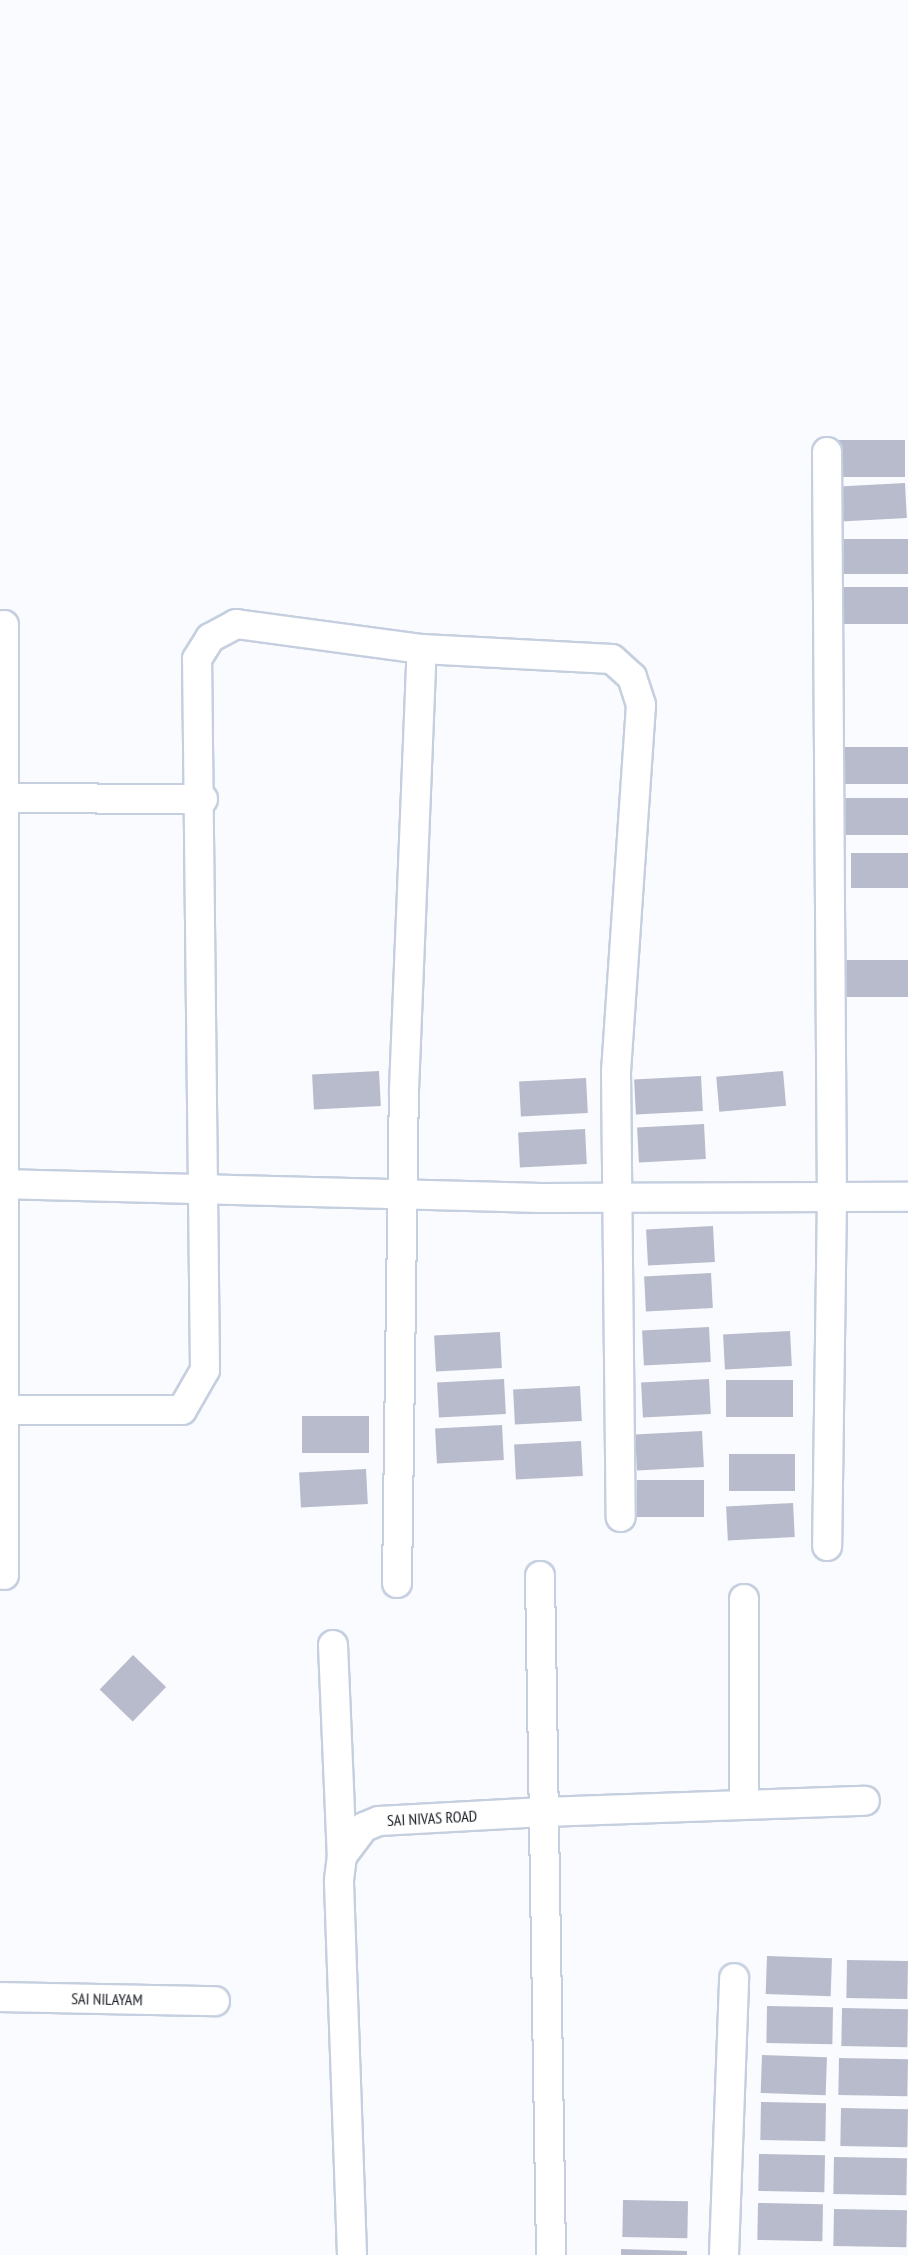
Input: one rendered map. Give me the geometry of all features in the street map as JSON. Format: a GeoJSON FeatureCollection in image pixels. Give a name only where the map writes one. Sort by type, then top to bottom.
{"type":"FeatureCollection","features":[{"type":"Feature","properties":{"kind":"street"},"geometry":{"type":"LineString","coordinates":[[827,452],[832,1197],[827,1546]]}},
{"type":"Feature","properties":{"kind":"street"},"geometry":{"type":"LineString","coordinates":[[2,1410],[182,1410],[206,1370],[202,1189],[202,799],[197,659],[210,638],[236,624],[422,649],[612,659],[632,678],[641,705],[616,1072],[615,1198],[621,1517]]}},
{"type":"Feature","properties":{"kind":"street"},"geometry":{"type":"LineString","coordinates":[[3,625],[1,1184],[4,1575]]}},
{"type":"Feature","properties":{"kind":"street"},"geometry":{"type":"LineString","coordinates":[[398,1583],[404,1194],[422,649]]}},
{"type":"Feature","properties":{"kind":"street"},"geometry":{"type":"LineString","coordinates":[[2,798],[202,799]]}},
{"type":"Feature","properties":{"kind":"street"},"geometry":{"type":"LineString","coordinates":[[1,1184],[615,1198],[908,1197]]}},
{"type":"Feature","properties":{"kind":"street"},"geometry":{"type":"LineString","coordinates":[[540,1576],[551,2255]]}},
{"type":"Feature","properties":{"kind":"street"},"geometry":{"type":"LineString","coordinates":[[744,1599],[744,1801]]}},
{"type":"Feature","properties":{"kind":"street"},"geometry":{"type":"LineString","coordinates":[[333,1645],[342,1856],[352,2255]]}},
{"type":"Feature","properties":{"kind":"street","name":"SAI NIVAS ROAD"},"geometry":{"type":"LineString","coordinates":[[342,1856],[364,1827],[379,1821],[744,1801],[865,1801]]}},
{"type":"Feature","properties":{"kind":"street"},"geometry":{"type":"LineString","coordinates":[[724,2255],[734,1978]]}},
{"type":"Feature","properties":{"kind":"street","name":"SAI NILAYAM"},"geometry":{"type":"LineString","coordinates":[[0,1996],[215,2001]]}},
{"type":"Feature","properties":{"kind":"building"},"geometry":{"type":"Polygon","coordinates":[[[838,440],[905,440],[905,477],[838,477],[838,440]]]}},
{"type":"Feature","properties":{"kind":"building"},"geometry":{"type":"Polygon","coordinates":[[[905,483],[907,518],[841,521],[839,486],[905,483]]]}},
{"type":"Feature","properties":{"kind":"building"},"geometry":{"type":"Polygon","coordinates":[[[844,539],[908,539],[908,574],[844,574],[844,539]]]}},
{"type":"Feature","properties":{"kind":"building"},"geometry":{"type":"Polygon","coordinates":[[[844,587],[908,587],[908,624],[844,624],[844,587]]]}},
{"type":"Feature","properties":{"kind":"building"},"geometry":{"type":"Polygon","coordinates":[[[843,747],[908,747],[908,784],[843,784],[843,747]]]}},
{"type":"Feature","properties":{"kind":"building"},"geometry":{"type":"Polygon","coordinates":[[[841,798],[908,798],[908,835],[841,835],[841,798]]]}},
{"type":"Feature","properties":{"kind":"building"},"geometry":{"type":"Polygon","coordinates":[[[851,853],[908,853],[908,888],[851,888],[851,853]]]}},
{"type":"Feature","properties":{"kind":"building"},"geometry":{"type":"Polygon","coordinates":[[[844,960],[908,960],[908,997],[844,997],[844,960]]]}},
{"type":"Feature","properties":{"kind":"building"},"geometry":{"type":"Polygon","coordinates":[[[379,1071],[381,1106],[314,1109],[312,1075],[379,1071]]]}},
{"type":"Feature","properties":{"kind":"building"},"geometry":{"type":"Polygon","coordinates":[[[783,1071],[786,1106],[719,1112],[716,1077],[783,1071]]]}},
{"type":"Feature","properties":{"kind":"building"},"geometry":{"type":"Polygon","coordinates":[[[701,1076],[703,1111],[636,1114],[634,1080],[701,1076]]]}},
{"type":"Feature","properties":{"kind":"building"},"geometry":{"type":"Polygon","coordinates":[[[586,1078],[588,1113],[521,1116],[519,1082],[586,1078]]]}},
{"type":"Feature","properties":{"kind":"building"},"geometry":{"type":"Polygon","coordinates":[[[704,1124],[706,1159],[639,1162],[637,1128],[704,1124]]]}},
{"type":"Feature","properties":{"kind":"building"},"geometry":{"type":"Polygon","coordinates":[[[585,1129],[587,1164],[520,1167],[518,1133],[585,1129]]]}},
{"type":"Feature","properties":{"kind":"building"},"geometry":{"type":"Polygon","coordinates":[[[713,1226],[715,1262],[648,1265],[646,1230],[713,1226]]]}},
{"type":"Feature","properties":{"kind":"building"},"geometry":{"type":"Polygon","coordinates":[[[711,1273],[713,1308],[646,1311],[644,1277],[711,1273]]]}},
{"type":"Feature","properties":{"kind":"building"},"geometry":{"type":"Polygon","coordinates":[[[709,1327],[711,1362],[644,1365],[642,1331],[709,1327]]]}},
{"type":"Feature","properties":{"kind":"building"},"geometry":{"type":"Polygon","coordinates":[[[790,1331],[792,1366],[725,1369],[723,1335],[790,1331]]]}},
{"type":"Feature","properties":{"kind":"building"},"geometry":{"type":"Polygon","coordinates":[[[500,1332],[502,1368],[436,1371],[434,1335],[500,1332]]]}},
{"type":"Feature","properties":{"kind":"building"},"geometry":{"type":"Polygon","coordinates":[[[504,1379],[506,1414],[439,1417],[437,1383],[504,1379]]]}},
{"type":"Feature","properties":{"kind":"building"},"geometry":{"type":"Polygon","coordinates":[[[709,1379],[711,1414],[643,1418],[641,1383],[709,1379]]]}},
{"type":"Feature","properties":{"kind":"building"},"geometry":{"type":"Polygon","coordinates":[[[726,1380],[793,1380],[793,1417],[726,1417],[726,1380]]]}},
{"type":"Feature","properties":{"kind":"building"},"geometry":{"type":"Polygon","coordinates":[[[580,1386],[582,1421],[515,1424],[513,1390],[580,1386]]]}},
{"type":"Feature","properties":{"kind":"building"},"geometry":{"type":"Polygon","coordinates":[[[302,1416],[369,1416],[369,1453],[302,1453],[302,1416]]]}},
{"type":"Feature","properties":{"kind":"building"},"geometry":{"type":"Polygon","coordinates":[[[502,1425],[504,1460],[437,1463],[435,1429],[502,1425]]]}},
{"type":"Feature","properties":{"kind":"building"},"geometry":{"type":"Polygon","coordinates":[[[702,1431],[704,1467],[637,1470],[635,1435],[702,1431]]]}},
{"type":"Feature","properties":{"kind":"building"},"geometry":{"type":"Polygon","coordinates":[[[581,1441],[583,1476],[516,1479],[514,1445],[581,1441]]]}},
{"type":"Feature","properties":{"kind":"building"},"geometry":{"type":"Polygon","coordinates":[[[729,1454],[795,1454],[795,1491],[729,1491],[729,1454]]]}},
{"type":"Feature","properties":{"kind":"building"},"geometry":{"type":"Polygon","coordinates":[[[366,1469],[368,1504],[301,1507],[299,1473],[366,1469]]]}},
{"type":"Feature","properties":{"kind":"building"},"geometry":{"type":"Polygon","coordinates":[[[637,1480],[704,1480],[704,1517],[637,1517],[637,1480]]]}},
{"type":"Feature","properties":{"kind":"building"},"geometry":{"type":"Polygon","coordinates":[[[793,1503],[795,1537],[728,1540],[726,1507],[793,1503]]]}},
{"type":"Feature","properties":{"kind":"building"},"geometry":{"type":"Polygon","coordinates":[[[133,1655],[166,1687],[133,1721],[100,1690],[133,1655]]]}},
{"type":"Feature","properties":{"kind":"building"},"geometry":{"type":"Polygon","coordinates":[[[767,1956],[832,1958],[831,1996],[766,1994],[767,1956]]]}},
{"type":"Feature","properties":{"kind":"building"},"geometry":{"type":"Polygon","coordinates":[[[847,1960],[908,1961],[907,1999],[846,1998],[847,1960]]]}},
{"type":"Feature","properties":{"kind":"building"},"geometry":{"type":"Polygon","coordinates":[[[767,2006],[833,2007],[832,2044],[766,2043],[767,2006]]]}},
{"type":"Feature","properties":{"kind":"building"},"geometry":{"type":"Polygon","coordinates":[[[842,2008],[908,2009],[907,2047],[841,2046],[842,2008]]]}},
{"type":"Feature","properties":{"kind":"building"},"geometry":{"type":"Polygon","coordinates":[[[762,2055],[827,2057],[826,2095],[761,2093],[762,2055]]]}},
{"type":"Feature","properties":{"kind":"building"},"geometry":{"type":"Polygon","coordinates":[[[839,2058],[908,2059],[907,2096],[838,2095],[839,2058]]]}},
{"type":"Feature","properties":{"kind":"building"},"geometry":{"type":"Polygon","coordinates":[[[761,2102],[826,2103],[825,2141],[760,2140],[761,2102]]]}},
{"type":"Feature","properties":{"kind":"building"},"geometry":{"type":"Polygon","coordinates":[[[841,2108],[908,2109],[907,2147],[840,2146],[841,2108]]]}},
{"type":"Feature","properties":{"kind":"building"},"geometry":{"type":"Polygon","coordinates":[[[759,2154],[825,2155],[824,2192],[758,2191],[759,2154]]]}},
{"type":"Feature","properties":{"kind":"building"},"geometry":{"type":"Polygon","coordinates":[[[834,2157],[907,2158],[906,2195],[833,2194],[834,2157]]]}},
{"type":"Feature","properties":{"kind":"building"},"geometry":{"type":"Polygon","coordinates":[[[623,2200],[688,2201],[687,2238],[622,2237],[623,2200]]]}},
{"type":"Feature","properties":{"kind":"building"},"geometry":{"type":"Polygon","coordinates":[[[758,2203],[823,2204],[822,2241],[757,2240],[758,2203]]]}},
{"type":"Feature","properties":{"kind":"building"},"geometry":{"type":"Polygon","coordinates":[[[834,2209],[907,2210],[906,2247],[833,2246],[834,2209]]]}},
{"type":"Feature","properties":{"kind":"building"},"geometry":{"type":"Polygon","coordinates":[[[621,2249],[687,2251],[687,2255],[621,2255],[621,2249]]]}}]}
